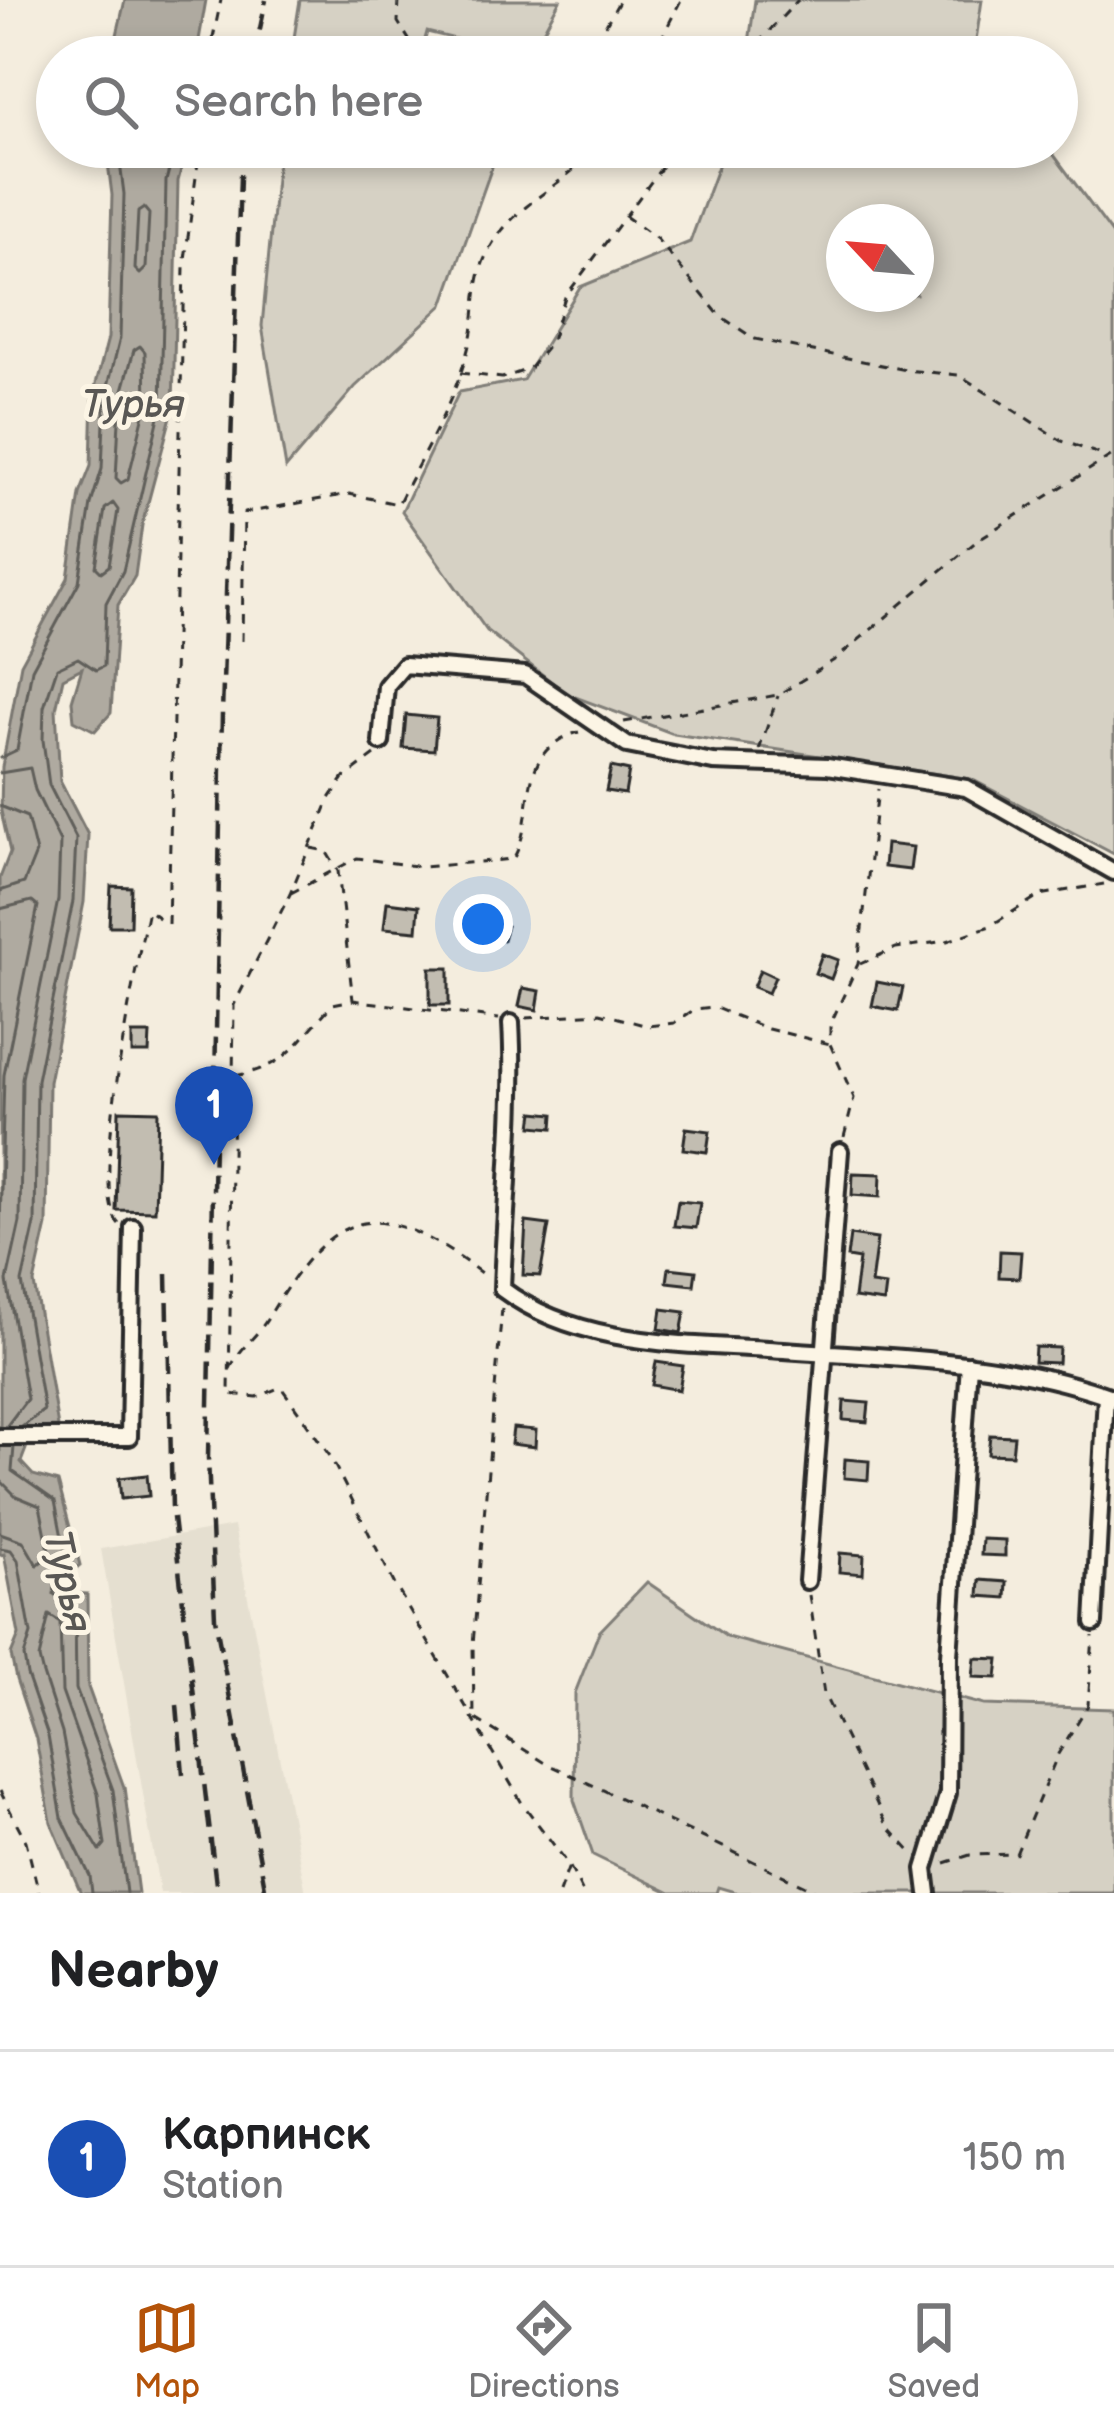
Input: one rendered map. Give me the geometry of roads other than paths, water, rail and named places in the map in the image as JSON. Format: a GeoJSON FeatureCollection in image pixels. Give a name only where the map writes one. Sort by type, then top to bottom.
{"type":"FeatureCollection","features":[{"type":"Feature","properties":{"kind":"street"},"geometry":{"type":"LineString","coordinates":[[381,742],[386,686],[404,665],[525,675],[627,745],[712,762],[880,775],[967,788],[1114,872]]}},
{"type":"Feature","properties":{"kind":"street"},"geometry":{"type":"LineString","coordinates":[[511,1023],[515,1091],[503,1202],[502,1289],[527,1308],[648,1342],[969,1364],[1110,1397],[1094,1623]]}},
{"type":"Feature","properties":{"kind":"street"},"geometry":{"type":"LineString","coordinates":[[807,1581],[842,1143]]}},
{"type":"Feature","properties":{"kind":"street"},"geometry":{"type":"LineString","coordinates":[[0,1437],[129,1437],[133,1227]]}},
{"type":"Feature","properties":{"kind":"street"},"geometry":{"type":"LineString","coordinates":[[928,1893],[925,1869],[948,1793],[949,1656],[969,1364]]}},
{"type":"Feature","properties":{"kind":"water"},"geometry":{"type":"Polygon","coordinates":[[[125,0],[206,0],[200,36],[117,36],[125,0]]]}},
{"type":"Feature","properties":{"kind":"water","name":"Турья"},"geometry":{"type":"Polygon","coordinates":[[[109,168],[181,168],[173,409],[142,525],[135,576],[118,605],[111,713],[95,731],[74,720],[72,701],[82,668],[63,678],[56,709],[60,781],[88,835],[84,902],[49,1082],[47,1225],[34,1283],[58,1427],[34,1428],[21,1462],[33,1475],[58,1482],[80,1565],[68,1575],[66,1593],[87,1594],[88,1687],[124,1787],[138,1893],[81,1893],[51,1822],[36,1739],[16,1679],[11,1655],[19,1635],[4,1554],[0,1555],[0,878],[10,852],[1,811],[2,767],[21,664],[68,578],[80,494],[91,466],[93,395],[108,338],[109,168]]]}},
{"type":"Feature","properties":{"kind":"railway"},"geometry":{"type":"LineString","coordinates":[[258,36],[266,0]]}},
{"type":"Feature","properties":{"kind":"railway"},"geometry":{"type":"LineString","coordinates":[[240,168],[222,713],[208,1458],[215,1618],[266,1893]]}},
{"type":"Feature","properties":{"kind":"railway"},"geometry":{"type":"LineString","coordinates":[[167,1274],[172,1509],[217,1893]]}},
{"type":"Feature","properties":{"kind":"railway"},"geometry":{"type":"LineString","coordinates":[[177,1705],[183,1774]]}},
{"type":"Feature","properties":{"kind":"place","name":"Карпинск"},"geometry":{"type":"Point","coordinates":[214,1165]}}]}
